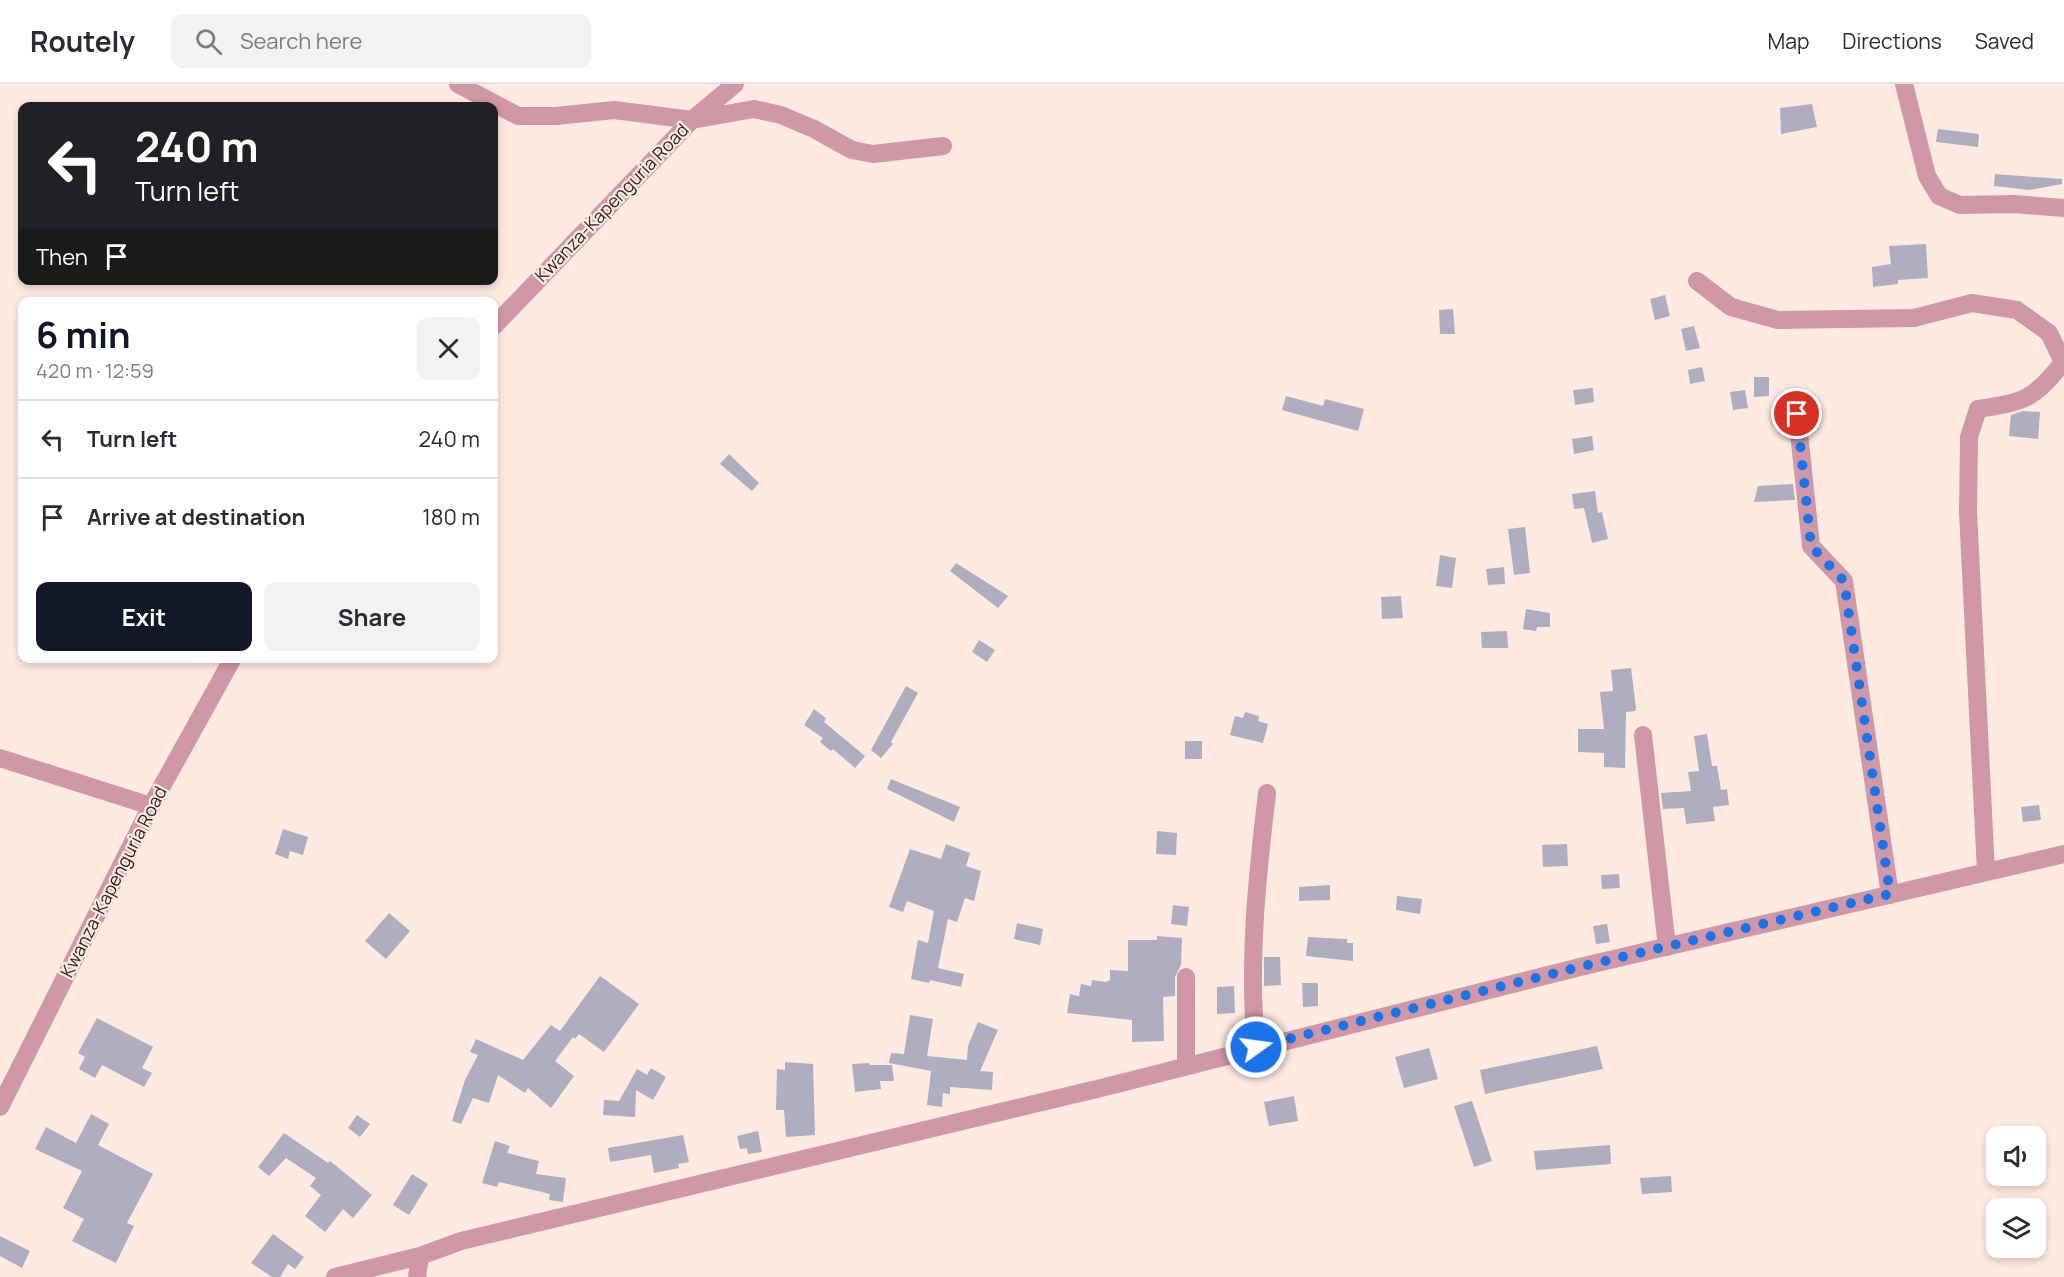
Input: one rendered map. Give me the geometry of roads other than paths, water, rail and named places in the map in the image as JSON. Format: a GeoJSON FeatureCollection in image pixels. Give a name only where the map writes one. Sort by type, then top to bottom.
{"type":"FeatureCollection","features":[{"type":"Feature","properties":{"kind":"street"},"geometry":{"type":"LineString","coordinates":[[458,84],[492,102]]}},
{"type":"Feature","properties":{"kind":"street","name":"Kwanza-Kapenguria Road"},"geometry":{"type":"LineString","coordinates":[[498,322],[692,120],[735,84]]}},
{"type":"Feature","properties":{"kind":"street"},"geometry":{"type":"LineString","coordinates":[[1904,84],[1927,176],[1939,195],[1960,205],[2014,204],[2064,208]]}},
{"type":"Feature","properties":{"kind":"street"},"geometry":{"type":"LineString","coordinates":[[498,105],[518,116],[556,116],[614,110],[692,120],[754,109],[781,115],[814,129],[852,150],[873,154],[943,146]]}},
{"type":"Feature","properties":{"kind":"street"},"geometry":{"type":"LineString","coordinates":[[1697,281],[1731,307],[1778,320],[1914,318],[1972,303],[2017,309],[2049,333],[2063,362],[2043,388],[2015,403],[1978,409],[1969,437],[1968,512],[1986,872]]}},
{"type":"Feature","properties":{"kind":"street"},"geometry":{"type":"LineString","coordinates":[[1797,414],[1811,546],[1844,581],[1890,894]]}},
{"type":"Feature","properties":{"kind":"street","name":"Kwanza-Kapenguria Road"},"geometry":{"type":"LineString","coordinates":[[0,1107],[6,1080],[151,806],[230,663]]}},
{"type":"Feature","properties":{"kind":"street"},"geometry":{"type":"LineString","coordinates":[[1643,735],[1666,947]]}},
{"type":"Feature","properties":{"kind":"street"},"geometry":{"type":"LineString","coordinates":[[0,758],[151,806]]}},
{"type":"Feature","properties":{"kind":"street"},"geometry":{"type":"LineString","coordinates":[[1256,1047],[1251,994],[1254,900],[1267,793]]}},
{"type":"Feature","properties":{"kind":"street"},"geometry":{"type":"LineString","coordinates":[[335,1277],[420,1256],[461,1241],[1186,1066],[1666,947],[2064,854]]}},
{"type":"Feature","properties":{"kind":"street"},"geometry":{"type":"LineString","coordinates":[[1186,977],[1186,1066]]}},
{"type":"Feature","properties":{"kind":"street"},"geometry":{"type":"LineString","coordinates":[[417,1277],[420,1256]]}}]}
